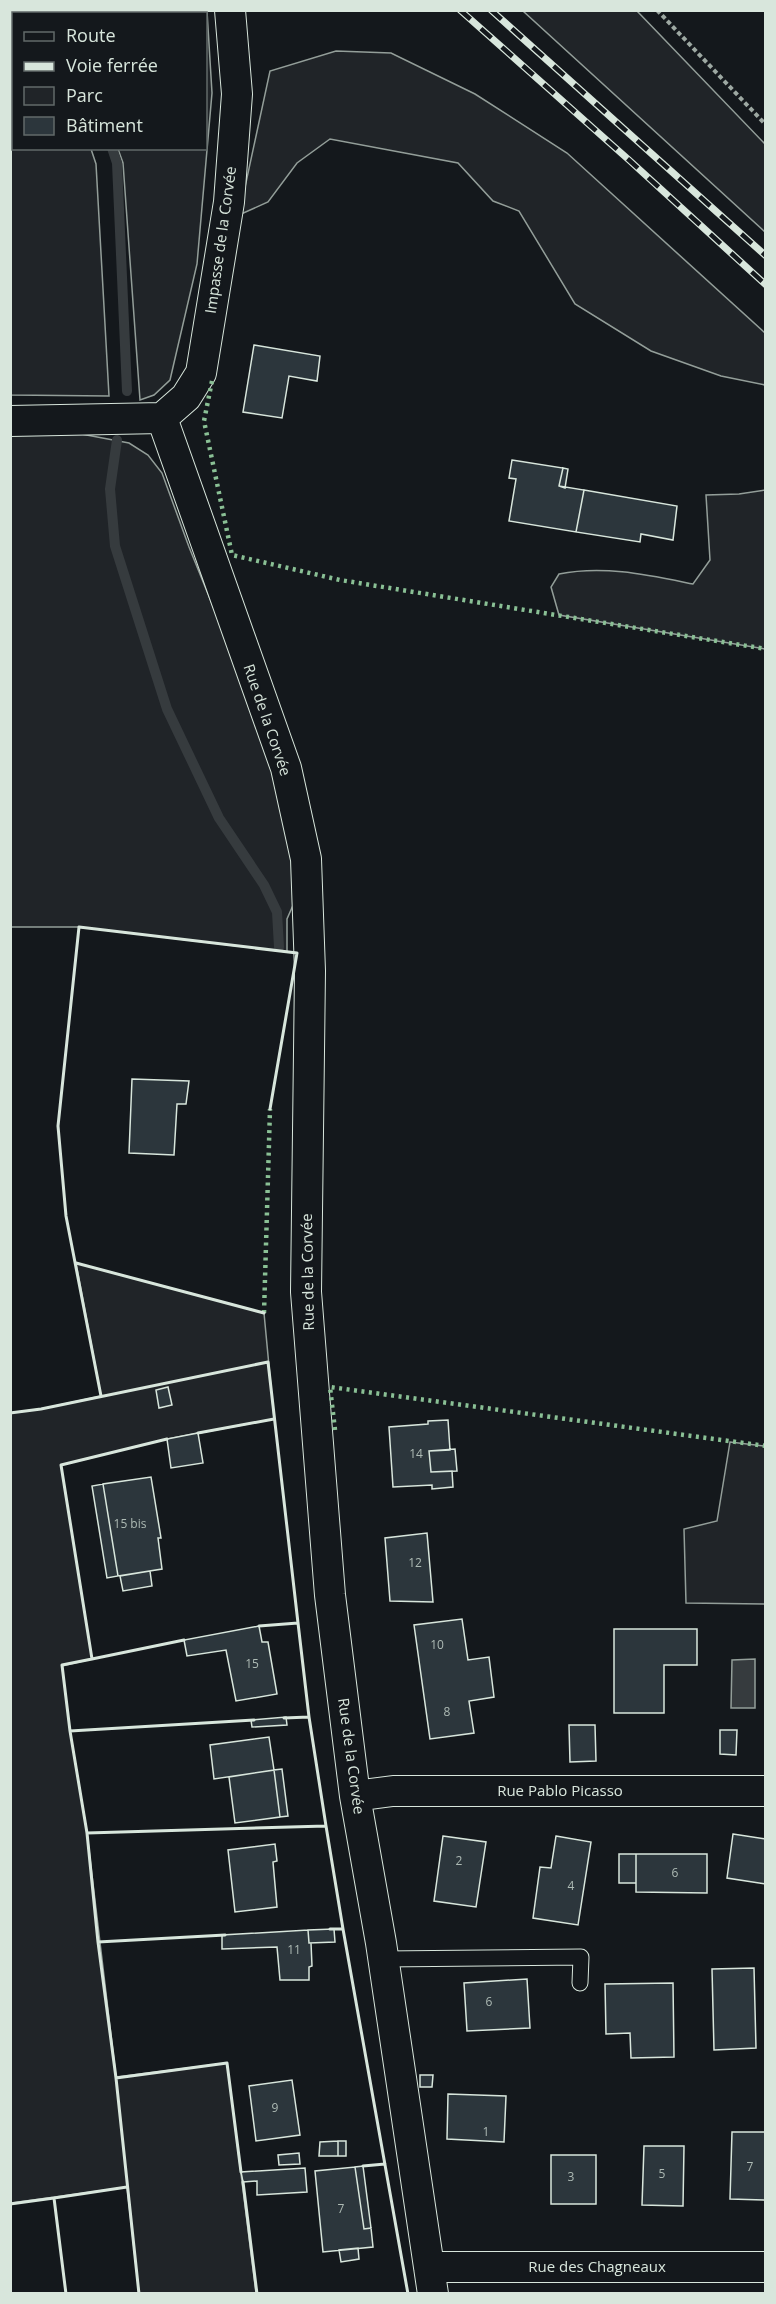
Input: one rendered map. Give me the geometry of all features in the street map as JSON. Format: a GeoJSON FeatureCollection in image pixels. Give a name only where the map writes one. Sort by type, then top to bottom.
{"type":"FeatureCollection","features":[{"type":"Feature","properties":{"kind":"street","name":"Impasse de la Corvée"},"geometry":{"type":"LineString","coordinates":[[162,418],[186,398],[201,373],[230,191],[237,93],[230,10]]}},
{"type":"Feature","properties":{"kind":"street"},"geometry":{"type":"LineString","coordinates":[[10,421],[162,418]]}},
{"type":"Feature","properties":{"kind":"street","name":"Rue de la Corvée"},"geometry":{"type":"LineString","coordinates":[[162,418],[286,768],[306,859],[310,971],[306,1292],[330,1595],[355,1796],[383,1959],[431,2280]]}},
{"type":"Feature","properties":{"kind":"street","name":"Rue Pablo Picasso"},"geometry":{"type":"LineString","coordinates":[[355,1796],[393,1791],[765,1791]]}},
{"type":"Feature","properties":{"kind":"street","name":"Rue des Chagneaux"},"geometry":{"type":"LineString","coordinates":[[431,2280],[765,2267]]}},
{"type":"Feature","properties":{"kind":"lane"},"geometry":{"type":"LineString","coordinates":[[383,1959],[581,1957],[580,1983]]}},
{"type":"Feature","properties":{"kind":"path"},"geometry":{"type":"LineString","coordinates":[[657,10],[765,124]]}},
{"type":"Feature","properties":{"kind":"green space"},"geometry":{"type":"Polygon","coordinates":[[[11,10],[45,11],[12,12],[12,150],[91,150],[96,164],[109,396],[11,395],[11,10]]]}},
{"type":"Feature","properties":{"kind":"green space"},"geometry":{"type":"Polygon","coordinates":[[[207,11],[212,93],[207,150],[207,12],[72,12],[207,11]]]}},
{"type":"Feature","properties":{"kind":"green space"},"geometry":{"type":"Polygon","coordinates":[[[523,11],[637,11],[765,144],[765,232],[523,11]]]}},
{"type":"Feature","properties":{"kind":"green space"},"geometry":{"type":"Polygon","coordinates":[[[336,51],[391,53],[475,94],[567,153],[765,333],[765,385],[721,376],[651,351],[575,304],[519,211],[493,201],[458,163],[330,139],[297,163],[268,202],[239,215],[270,71],[336,51]]]}},
{"type":"Feature","properties":{"kind":"green space"},"geometry":{"type":"Polygon","coordinates":[[[118,150],[207,150],[197,264],[170,380],[154,395],[140,400],[123,163],[118,150]]]}},
{"type":"Feature","properties":{"kind":"green space"},"geometry":{"type":"Polygon","coordinates":[[[76,433],[129,443],[148,455],[162,473],[189,547],[274,757],[297,872],[294,903],[287,919],[287,952],[79,927],[11,927],[10,434],[76,433]]]}},
{"type":"Feature","properties":{"kind":"green space"},"geometry":{"type":"Polygon","coordinates":[[[765,490],[765,649],[559,615],[551,587],[559,574],[576,571],[609,571],[693,584],[710,560],[706,495],[765,490]]]}},
{"type":"Feature","properties":{"kind":"green space"},"geometry":{"type":"Polygon","coordinates":[[[76,1263],[264,1313],[274,1419],[167,1439],[61,1465],[92,1659],[62,1666],[87,1833],[116,2077],[227,2063],[256,2293],[139,2293],[127,2187],[11,2203],[10,1413],[101,1396],[76,1263]]]}},
{"type":"Feature","properties":{"kind":"green space"},"geometry":{"type":"Polygon","coordinates":[[[730,1442],[765,1446],[765,1604],[686,1603],[684,1529],[717,1521],[730,1442]]]}},
{"type":"Feature","properties":{"kind":"shaded area"},"geometry":{"type":"Polygon","coordinates":[[[755,1659],[755,1708],[731,1708],[732,1660],[755,1659]]]}},
{"type":"Feature","properties":{"kind":"building"},"geometry":{"type":"Polygon","coordinates":[[[254,345],[320,356],[317,381],[289,376],[282,418],[243,412],[254,345]]]}},
{"type":"Feature","properties":{"kind":"building"},"geometry":{"type":"Polygon","coordinates":[[[512,460],[563,468],[559,486],[584,490],[576,532],[509,521],[516,479],[509,478],[512,460]]]}},
{"type":"Feature","properties":{"kind":"building"},"geometry":{"type":"Polygon","coordinates":[[[563,468],[568,469],[565,488],[559,486],[563,468]]]}},
{"type":"Feature","properties":{"kind":"building"},"geometry":{"type":"Polygon","coordinates":[[[584,490],[677,506],[673,540],[641,534],[640,542],[576,532],[584,490]]]}},
{"type":"Feature","properties":{"kind":"building"},"geometry":{"type":"Polygon","coordinates":[[[132,1079],[189,1081],[186,1104],[177,1104],[174,1155],[129,1153],[132,1079]]]}},
{"type":"Feature","properties":{"kind":"building"},"geometry":{"type":"Polygon","coordinates":[[[168,1387],[172,1405],[159,1408],[156,1390],[168,1387]]]}},
{"type":"Feature","properties":{"kind":"building"},"geometry":{"type":"Polygon","coordinates":[[[448,1420],[450,1450],[429,1451],[431,1472],[452,1471],[453,1487],[432,1489],[432,1485],[393,1487],[389,1427],[448,1420]]]}},
{"type":"Feature","properties":{"kind":"building"},"geometry":{"type":"Polygon","coordinates":[[[198,1433],[203,1463],[171,1468],[167,1439],[198,1433]]]}},
{"type":"Feature","properties":{"kind":"building"},"geometry":{"type":"Polygon","coordinates":[[[455,1449],[457,1471],[431,1472],[429,1451],[455,1449]]]}},
{"type":"Feature","properties":{"kind":"building"},"geometry":{"type":"Polygon","coordinates":[[[151,1477],[161,1538],[158,1538],[162,1569],[118,1576],[103,1484],[151,1477]]]}},
{"type":"Feature","properties":{"kind":"building"},"geometry":{"type":"Polygon","coordinates":[[[103,1484],[118,1576],[107,1578],[92,1486],[103,1484]]]}},
{"type":"Feature","properties":{"kind":"building"},"geometry":{"type":"Polygon","coordinates":[[[427,1533],[433,1602],[390,1601],[385,1538],[427,1533]]]}},
{"type":"Feature","properties":{"kind":"building"},"geometry":{"type":"Polygon","coordinates":[[[150,1571],[152,1586],[123,1591],[120,1576],[150,1571]]]}},
{"type":"Feature","properties":{"kind":"building"},"geometry":{"type":"Polygon","coordinates":[[[462,1619],[468,1660],[489,1657],[494,1697],[469,1701],[474,1733],[430,1739],[414,1625],[462,1619]]]}},
{"type":"Feature","properties":{"kind":"building"},"geometry":{"type":"Polygon","coordinates":[[[259,1626],[262,1642],[268,1642],[277,1694],[236,1701],[226,1650],[187,1656],[184,1640],[259,1626]]]}},
{"type":"Feature","properties":{"kind":"building"},"geometry":{"type":"Polygon","coordinates":[[[614,1629],[697,1629],[697,1665],[664,1665],[664,1713],[614,1713],[614,1629]]]}},
{"type":"Feature","properties":{"kind":"building"},"geometry":{"type":"Polygon","coordinates":[[[286,1717],[287,1725],[252,1727],[251,1720],[286,1717]]]}},
{"type":"Feature","properties":{"kind":"building"},"geometry":{"type":"Polygon","coordinates":[[[569,1725],[595,1725],[596,1761],[570,1762],[569,1725]]]}},
{"type":"Feature","properties":{"kind":"building"},"geometry":{"type":"Polygon","coordinates":[[[720,1730],[737,1730],[736,1755],[720,1754],[720,1730]]]}},
{"type":"Feature","properties":{"kind":"building"},"geometry":{"type":"Polygon","coordinates":[[[269,1737],[274,1770],[214,1779],[210,1745],[269,1737]]]}},
{"type":"Feature","properties":{"kind":"building"},"geometry":{"type":"Polygon","coordinates":[[[282,1769],[288,1816],[280,1817],[274,1770],[282,1769]]]}},
{"type":"Feature","properties":{"kind":"building"},"geometry":{"type":"Polygon","coordinates":[[[274,1770],[280,1817],[235,1823],[229,1777],[274,1770]]]}},
{"type":"Feature","properties":{"kind":"building"},"geometry":{"type":"Polygon","coordinates":[[[733,1834],[766,1839],[766,1884],[727,1878],[733,1834]]]}},
{"type":"Feature","properties":{"kind":"building"},"geometry":{"type":"Polygon","coordinates":[[[443,1836],[486,1842],[476,1907],[434,1901],[443,1836]]]}},
{"type":"Feature","properties":{"kind":"building"},"geometry":{"type":"Polygon","coordinates":[[[556,1836],[591,1842],[578,1925],[533,1918],[540,1867],[551,1868],[556,1836]]]}},
{"type":"Feature","properties":{"kind":"building"},"geometry":{"type":"Polygon","coordinates":[[[275,1844],[277,1861],[273,1862],[277,1907],[235,1912],[228,1850],[275,1844]]]}},
{"type":"Feature","properties":{"kind":"building"},"geometry":{"type":"Polygon","coordinates":[[[619,1854],[636,1854],[636,1883],[619,1883],[619,1854]]]}},
{"type":"Feature","properties":{"kind":"building"},"geometry":{"type":"Polygon","coordinates":[[[636,1854],[707,1854],[707,1893],[636,1892],[636,1854]]]}},
{"type":"Feature","properties":{"kind":"building"},"geometry":{"type":"Polygon","coordinates":[[[334,1929],[335,1942],[309,1943],[308,1930],[334,1929]]]}},
{"type":"Feature","properties":{"kind":"building"},"geometry":{"type":"Polygon","coordinates":[[[308,1930],[312,1966],[309,1967],[309,1980],[280,1980],[277,1947],[222,1949],[222,1935],[308,1930]]]}},
{"type":"Feature","properties":{"kind":"building"},"geometry":{"type":"Polygon","coordinates":[[[754,1968],[756,2048],[714,2050],[712,1969],[754,1968]]]}},
{"type":"Feature","properties":{"kind":"building"},"geometry":{"type":"Polygon","coordinates":[[[527,1979],[530,2028],[467,2031],[464,1983],[527,1979]]]}},
{"type":"Feature","properties":{"kind":"building"},"geometry":{"type":"Polygon","coordinates":[[[673,1983],[674,2057],[631,2058],[630,2033],[606,2034],[605,1984],[673,1983]]]}},
{"type":"Feature","properties":{"kind":"building"},"geometry":{"type":"Polygon","coordinates":[[[420,2075],[433,2075],[432,2087],[420,2087],[420,2075]]]}},
{"type":"Feature","properties":{"kind":"building"},"geometry":{"type":"Polygon","coordinates":[[[292,2080],[300,2135],[256,2141],[249,2086],[292,2080]]]}},
{"type":"Feature","properties":{"kind":"building"},"geometry":{"type":"Polygon","coordinates":[[[448,2094],[506,2096],[504,2142],[447,2139],[448,2094]]]}},
{"type":"Feature","properties":{"kind":"building"},"geometry":{"type":"Polygon","coordinates":[[[732,2132],[766,2132],[766,2200],[730,2199],[732,2132]]]}},
{"type":"Feature","properties":{"kind":"building"},"geometry":{"type":"Polygon","coordinates":[[[338,2141],[346,2141],[346,2156],[338,2156],[338,2141]]]}},
{"type":"Feature","properties":{"kind":"building"},"geometry":{"type":"Polygon","coordinates":[[[338,2141],[338,2156],[319,2156],[320,2142],[338,2141]]]}},
{"type":"Feature","properties":{"kind":"building"},"geometry":{"type":"Polygon","coordinates":[[[644,2146],[684,2146],[683,2206],[642,2205],[644,2146]]]}},
{"type":"Feature","properties":{"kind":"building"},"geometry":{"type":"Polygon","coordinates":[[[299,2153],[300,2164],[279,2165],[278,2155],[299,2153]]]}},
{"type":"Feature","properties":{"kind":"building"},"geometry":{"type":"Polygon","coordinates":[[[551,2155],[596,2155],[596,2204],[551,2204],[551,2155]]]}},
{"type":"Feature","properties":{"kind":"building"},"geometry":{"type":"Polygon","coordinates":[[[363,2166],[371,2228],[364,2229],[355,2167],[363,2166]]]}},
{"type":"Feature","properties":{"kind":"building"},"geometry":{"type":"Polygon","coordinates":[[[355,2167],[364,2229],[371,2228],[373,2247],[323,2252],[315,2171],[355,2167]]]}},
{"type":"Feature","properties":{"kind":"building"},"geometry":{"type":"Polygon","coordinates":[[[305,2168],[307,2192],[257,2195],[257,2181],[243,2182],[241,2172],[305,2168]]]}},
{"type":"Feature","properties":{"kind":"building"},"geometry":{"type":"Polygon","coordinates":[[[358,2248],[359,2259],[341,2262],[339,2250],[358,2248]]]}},
{"type":"Feature","properties":{"kind":"waterway"},"geometry":{"type":"LineString","coordinates":[[113,150],[117,163],[127,391]]}},
{"type":"Feature","properties":{"kind":"waterway"},"geometry":{"type":"LineString","coordinates":[[117,440],[110,489],[115,546],[167,709],[219,818],[264,885],[277,912],[279,947]]}},
{"type":"Feature","properties":{"kind":"railway"},"geometry":{"type":"LineString","coordinates":[[460,10],[766,285]]}},
{"type":"Feature","properties":{"kind":"railway"},"geometry":{"type":"LineString","coordinates":[[491,10],[766,256]]}},
{"type":"Feature","properties":{"kind":"hedge"},"geometry":{"type":"LineString","coordinates":[[212,381],[204,421],[232,555],[340,580],[766,649]]}},
{"type":"Feature","properties":{"kind":"hedge"},"geometry":{"type":"LineString","coordinates":[[264,1313],[270,1109]]}},
{"type":"Feature","properties":{"kind":"hedge"},"geometry":{"type":"LineString","coordinates":[[335,1430],[330,1387],[766,1446]]}},
{"type":"Feature","properties":{"kind":"wall"},"geometry":{"type":"LineString","coordinates":[[101,1396],[66,1216],[58,1126],[79,927],[297,953],[270,1109]]}},
{"type":"Feature","properties":{"kind":"wall"},"geometry":{"type":"LineString","coordinates":[[76,1263],[264,1313]]}},
{"type":"Feature","properties":{"kind":"wall"},"geometry":{"type":"LineString","coordinates":[[10,1413],[41,1409],[268,1362],[298,1623],[259,1626]]}},
{"type":"Feature","properties":{"kind":"wall"},"geometry":{"type":"LineString","coordinates":[[198,1433],[274,1419]]}},
{"type":"Feature","properties":{"kind":"wall"},"geometry":{"type":"LineString","coordinates":[[167,1439],[61,1465],[92,1659],[184,1640]]}},
{"type":"Feature","properties":{"kind":"wall"},"geometry":{"type":"LineString","coordinates":[[284,1718],[309,1717],[298,1623]]}},
{"type":"Feature","properties":{"kind":"wall"},"geometry":{"type":"LineString","coordinates":[[92,1659],[62,1665],[70,1731],[254,1720]]}},
{"type":"Feature","properties":{"kind":"wall"},"geometry":{"type":"LineString","coordinates":[[70,1731],[87,1833],[326,1826],[309,1717]]}},
{"type":"Feature","properties":{"kind":"wall"},"geometry":{"type":"LineString","coordinates":[[326,1826],[343,1929],[330,1929]]}},
{"type":"Feature","properties":{"kind":"wall"},"geometry":{"type":"LineString","coordinates":[[87,1833],[98,1942],[225,1935]]}},
{"type":"Feature","properties":{"kind":"wall"},"geometry":{"type":"LineString","coordinates":[[343,1929],[408,2294]]}},
{"type":"Feature","properties":{"kind":"wall"},"geometry":{"type":"LineString","coordinates":[[98,1942],[116,2078],[227,2063],[241,2172]]}},
{"type":"Feature","properties":{"kind":"wall"},"geometry":{"type":"LineString","coordinates":[[116,2078],[139,2294]]}},
{"type":"Feature","properties":{"kind":"wall"},"geometry":{"type":"LineString","coordinates":[[363,2166],[385,2164]]}},
{"type":"Feature","properties":{"kind":"wall"},"geometry":{"type":"LineString","coordinates":[[243,2182],[257,2294]]}},
{"type":"Feature","properties":{"kind":"wall"},"geometry":{"type":"LineString","coordinates":[[66,2294],[54,2198],[127,2187]]}},
{"type":"Feature","properties":{"kind":"wall"},"geometry":{"type":"LineString","coordinates":[[10,2204],[54,2198]]}}]}
